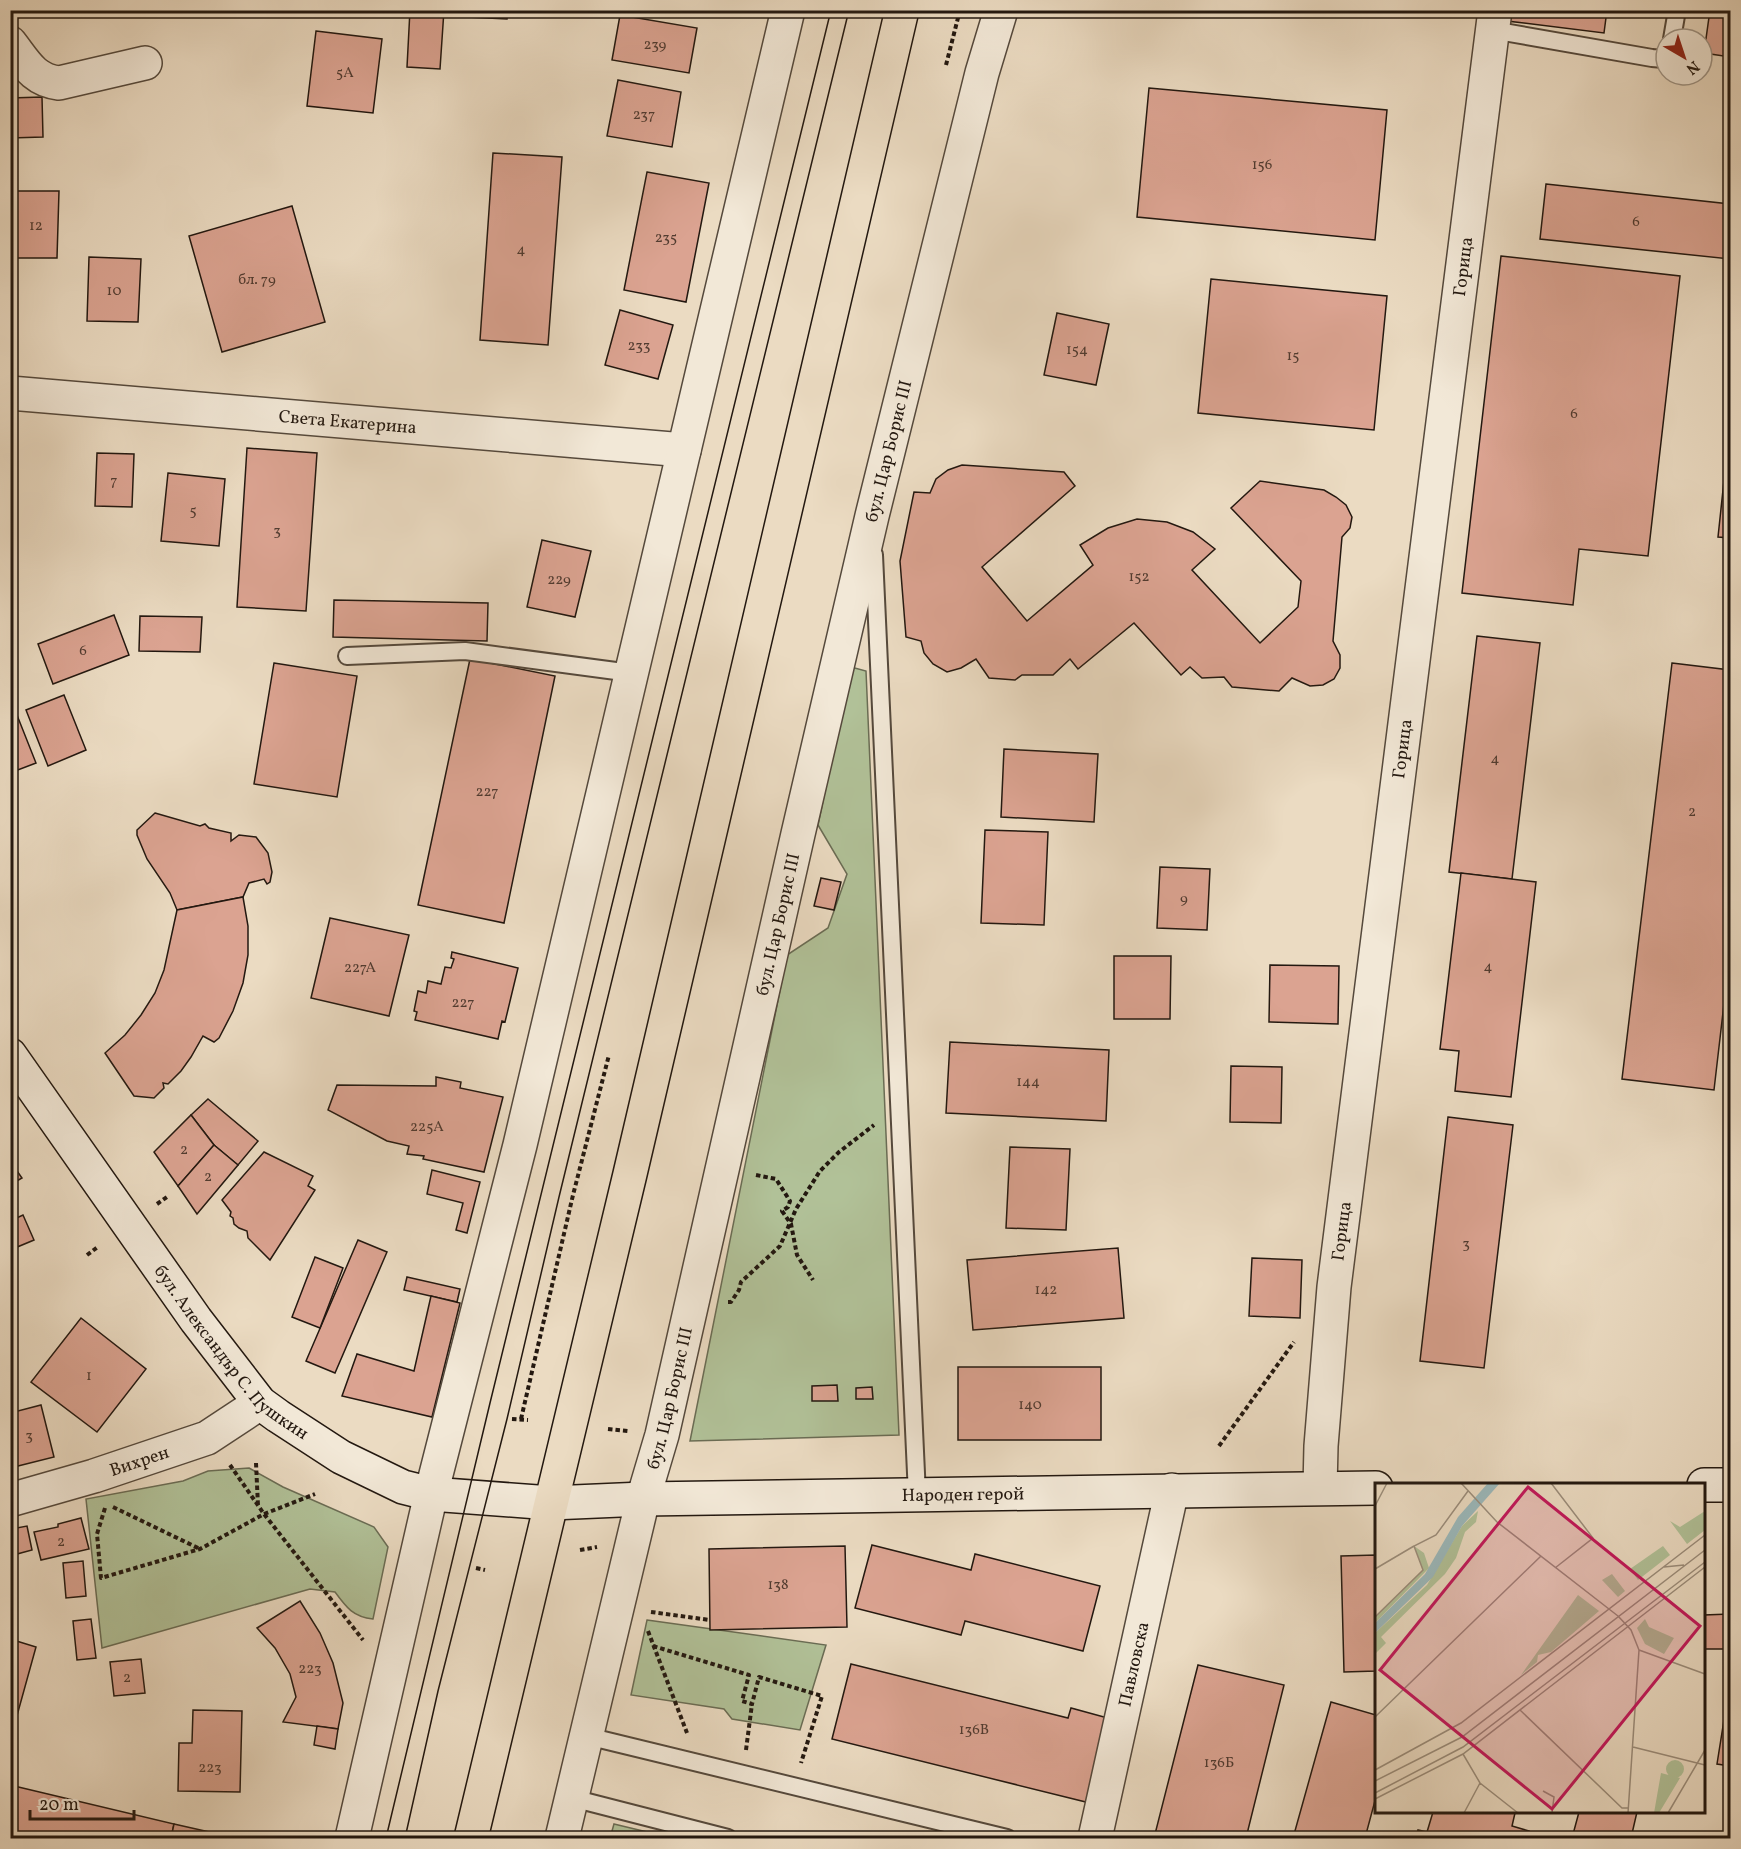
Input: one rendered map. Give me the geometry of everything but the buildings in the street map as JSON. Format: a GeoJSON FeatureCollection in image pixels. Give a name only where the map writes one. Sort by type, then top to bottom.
{"type":"FeatureCollection","features":[{"type":"Feature","properties":{"kind":"main road"},"geometry":{"type":"LineString","coordinates":[[471,1839],[902,10]]}},
{"type":"Feature","properties":{"kind":"street"},"geometry":{"type":"LineString","coordinates":[[352,1839],[431,1494],[520,1145],[788,10]]}},
{"type":"Feature","properties":{"kind":"street","name":"бул. Цар Борис III"},"geometry":{"type":"LineString","coordinates":[[562,1839],[643,1499],[662,1435],[872,516],[982,73],[1001,10]]}},
{"type":"Feature","properties":{"kind":"street","name":"Горица"},"geometry":{"type":"LineString","coordinates":[[1320,1488],[1321,1446],[1334,1287],[1494,20]]}},
{"type":"Feature","properties":{"kind":"street"},"geometry":{"type":"LineString","coordinates":[[10,43],[33,72],[46,82],[59,83],[145,63]]}},
{"type":"Feature","properties":{"kind":"street","name":"Света Екатерина"},"geometry":{"type":"LineString","coordinates":[[10,393],[684,450]]}},
{"type":"Feature","properties":{"kind":"street","name":"бул. Александър С. Пушкин"},"geometry":{"type":"LineString","coordinates":[[10,1055],[196,1320],[260,1403],[334,1453],[403,1487],[431,1494],[551,1503]]}},
{"type":"Feature","properties":{"kind":"street","name":"Вихрен"},"geometry":{"type":"LineString","coordinates":[[10,1500],[94,1476],[210,1437],[260,1403]]}},
{"type":"Feature","properties":{"kind":"street"},"geometry":{"type":"LineString","coordinates":[[1705,1485],[1731,1485]]}},
{"type":"Feature","properties":{"kind":"street","name":"Народен герой"},"geometry":{"type":"LineString","coordinates":[[551,1503],[643,1499],[1375,1488]]}},
{"type":"Feature","properties":{"kind":"street","name":"Павловска"},"geometry":{"type":"LineString","coordinates":[[1095,1839],[1172,1490]]}},
{"type":"Feature","properties":{"kind":"lane"},"geometry":{"type":"LineString","coordinates":[[1674,27],[1677,10]]}},
{"type":"Feature","properties":{"kind":"lane"},"geometry":{"type":"LineString","coordinates":[[1494,20],[1654,58]]}},
{"type":"Feature","properties":{"kind":"lane"},"geometry":{"type":"LineString","coordinates":[[872,516],[917,1495]]}},
{"type":"Feature","properties":{"kind":"lane"},"geometry":{"type":"LineString","coordinates":[[347,656],[465,651],[631,673]]}},
{"type":"Feature","properties":{"kind":"lane"},"geometry":{"type":"LineString","coordinates":[[587,1736],[1007,1839]]}},
{"type":"Feature","properties":{"kind":"lane"},"geometry":{"type":"LineString","coordinates":[[572,1798],[728,1839]]}},
{"type":"Feature","properties":{"kind":"path"},"geometry":{"type":"LineString","coordinates":[[521,1419],[573,1195],[609,1055]]}},
{"type":"Feature","properties":{"kind":"path"},"geometry":{"type":"LineString","coordinates":[[731,1302],[741,1282],[780,1246],[796,1209],[820,1171],[839,1152],[900,1108]]}},
{"type":"Feature","properties":{"kind":"path"},"geometry":{"type":"LineString","coordinates":[[757,1175],[776,1179],[790,1201],[788,1207],[782,1211],[791,1224],[797,1255],[813,1280]]}},
{"type":"Feature","properties":{"kind":"path"},"geometry":{"type":"LineString","coordinates":[[157,1204],[167,1197]]}},
{"type":"Feature","properties":{"kind":"path"},"geometry":{"type":"LineString","coordinates":[[87,1255],[99,1246]]}},
{"type":"Feature","properties":{"kind":"path"},"geometry":{"type":"LineString","coordinates":[[1219,1446],[1299,1335]]}},
{"type":"Feature","properties":{"kind":"path"},"geometry":{"type":"LineString","coordinates":[[512,1419],[528,1420]]}},
{"type":"Feature","properties":{"kind":"path"},"geometry":{"type":"LineString","coordinates":[[608,1429],[629,1431]]}},
{"type":"Feature","properties":{"kind":"path"},"geometry":{"type":"LineString","coordinates":[[210,1437],[258,1507],[363,1641]]}},
{"type":"Feature","properties":{"kind":"path"},"geometry":{"type":"LineString","coordinates":[[256,1463],[258,1507]]}},
{"type":"Feature","properties":{"kind":"path"},"geometry":{"type":"LineString","coordinates":[[200,1549],[107,1504],[97,1533],[101,1578],[200,1549],[264,1514],[315,1494]]}},
{"type":"Feature","properties":{"kind":"path"},"geometry":{"type":"LineString","coordinates":[[476,1568],[485,1570]]}},
{"type":"Feature","properties":{"kind":"path"},"geometry":{"type":"LineString","coordinates":[[656,1613],[710,1620]]}},
{"type":"Feature","properties":{"kind":"path"},"geometry":{"type":"LineString","coordinates":[[646,1628],[673,1698]]}},
{"type":"Feature","properties":{"kind":"path"},"geometry":{"type":"LineString","coordinates":[[653,1646],[749,1675],[742,1701],[752,1704]]}},
{"type":"Feature","properties":{"kind":"path"},"geometry":{"type":"LineString","coordinates":[[749,1724],[759,1677],[822,1696],[794,1786]]}},
{"type":"Feature","properties":{"kind":"green space"},"geometry":{"type":"Polygon","coordinates":[[[851,667],[866,671],[899,1435],[690,1441],[787,955],[828,928],[847,874],[818,825],[851,667]]]}},
{"type":"Feature","properties":{"kind":"green space"},"geometry":{"type":"Polygon","coordinates":[[[249,1468],[283,1487],[374,1527],[388,1547],[373,1619],[360,1616],[351,1610],[335,1592],[310,1589],[102,1648],[86,1499],[183,1481],[208,1471],[249,1468]]]}},
{"type":"Feature","properties":{"kind":"green space"},"geometry":{"type":"Polygon","coordinates":[[[647,1620],[826,1645],[800,1730],[732,1719],[724,1709],[631,1695],[647,1620]]]}},
{"type":"Feature","properties":{"kind":"green space"},"geometry":{"type":"Polygon","coordinates":[[[614,1824],[672,1838],[610,1838],[614,1824]]]}},
{"type":"Feature","properties":{"kind":"tram line"},"geometry":{"type":"LineString","coordinates":[[386,1838],[490,1403],[831,10]]}},
{"type":"Feature","properties":{"kind":"tram line"},"geometry":{"type":"LineString","coordinates":[[405,1838],[438,1691],[507,1419],[559,1197],[849,10]]}}]}
